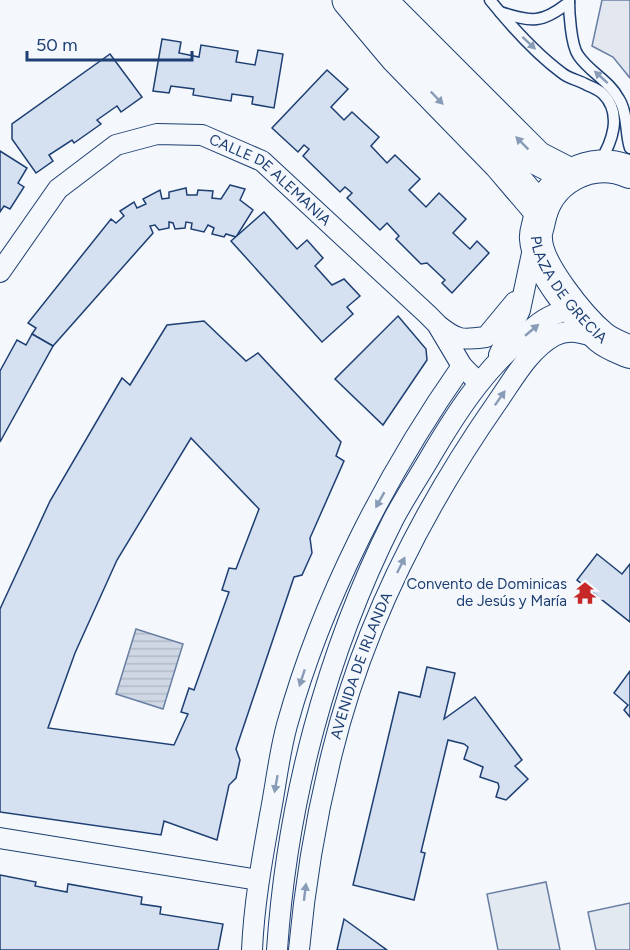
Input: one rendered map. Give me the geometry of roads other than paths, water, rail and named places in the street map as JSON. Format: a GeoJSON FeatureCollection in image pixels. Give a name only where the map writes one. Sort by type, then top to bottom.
{"type":"FeatureCollection","features":[{"type":"Feature","properties":{"kind":"highway"},"geometry":{"type":"LineString","coordinates":[[330,0],[396,56]]}},
{"type":"Feature","properties":{"kind":"highway"},"geometry":{"type":"LineString","coordinates":[[349,0],[396,56],[500,163],[538,225]]}},
{"type":"Feature","properties":{"kind":"highway"},"geometry":{"type":"LineString","coordinates":[[383,3],[537,158],[583,170]]}},
{"type":"Feature","properties":{"kind":"main road"},"geometry":{"type":"LineString","coordinates":[[583,170],[610,166],[630,172]]}},
{"type":"Feature","properties":{"kind":"main road","name":"PLAZA DE GRECIA"},"geometry":{"type":"LineString","coordinates":[[583,170],[551,192],[538,225],[539,258],[574,307],[602,338],[630,352]]}},
{"type":"Feature","properties":{"kind":"street","name":"CALLE DE ALEMANIA"},"geometry":{"type":"LineString","coordinates":[[0,272],[58,189],[116,145],[157,134],[202,135],[262,161],[436,324],[462,366]]}},
{"type":"Feature","properties":{"kind":"street","name":"AVENIDA DE IRLANDA"},"geometry":{"type":"LineString","coordinates":[[495,362],[520,310],[538,225]]}},
{"type":"Feature","properties":{"kind":"street","name":"AVENIDA DE IRLANDA"},"geometry":{"type":"LineString","coordinates":[[436,324],[454,338],[486,337],[502,320],[526,286]]}},
{"type":"Feature","properties":{"kind":"street","name":"AVENIDA DE IRLANDA"},"geometry":{"type":"LineString","coordinates":[[277,950],[283,882],[297,798],[315,725],[338,653],[364,585],[394,519],[450,423],[495,362],[534,327],[552,315],[574,307]]}},
{"type":"Feature","properties":{"kind":"street","name":"AVENIDA DE IRLANDA"},"geometry":{"type":"LineString","coordinates":[[299,950],[305,886],[332,752],[352,684],[382,605],[413,542],[457,462],[523,365],[538,347],[570,330],[602,338]]}},
{"type":"Feature","properties":{"kind":"street","name":"AVENIDA DE IRLANDA"},"geometry":{"type":"LineString","coordinates":[[252,950],[258,880],[286,726],[313,645],[360,536],[425,420],[462,366]]}},
{"type":"Feature","properties":{"kind":"street"},"geometry":{"type":"LineString","coordinates":[[462,366],[479,383]]}},
{"type":"Feature","properties":{"kind":"street","name":"AVENIDA DE IRLANDA"},"geometry":{"type":"LineString","coordinates":[[408,449],[450,423]]}},
{"type":"Feature","properties":{"kind":"street"},"geometry":{"type":"LineString","coordinates":[[0,838],[258,880]]}},
{"type":"Feature","properties":{"kind":"lane"},"geometry":{"type":"LineString","coordinates":[[490,0],[524,38],[563,75],[603,94],[612,108],[614,122],[609,148],[583,170]]}},
{"type":"Feature","properties":{"kind":"lane"},"geometry":{"type":"LineString","coordinates":[[500,12],[524,19],[538,20],[550,17],[569,1]]}},
{"type":"Feature","properties":{"kind":"lane"},"geometry":{"type":"LineString","coordinates":[[569,1],[576,54],[611,86],[621,101],[630,148]]}},
{"type":"Feature","properties":{"kind":"place","name":"Convento de Dominicas de Jesús y María"},"geometry":{"type":"Point","coordinates":[585,593]}}]}
